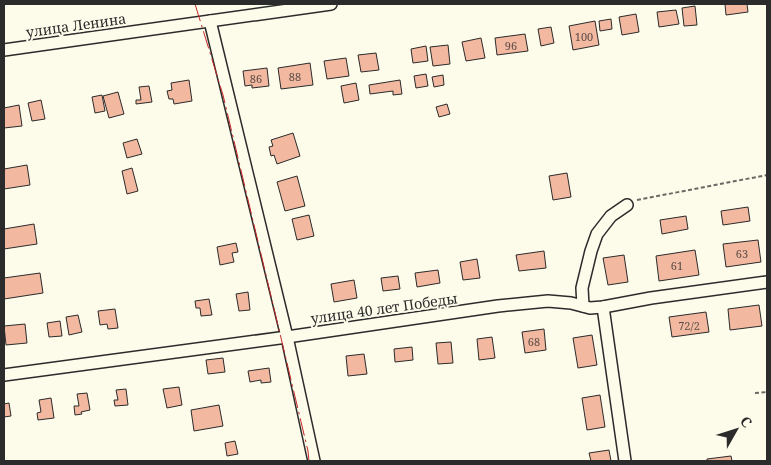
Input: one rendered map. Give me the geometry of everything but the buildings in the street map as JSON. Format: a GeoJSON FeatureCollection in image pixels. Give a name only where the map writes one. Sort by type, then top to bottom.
{"type":"FeatureCollection","features":[{"type":"Feature","properties":{"kind":"street","name":"улица Ленина"},"geometry":{"type":"LineString","coordinates":[[4,50],[331,4]]}},
{"type":"Feature","properties":{"kind":"street"},"geometry":{"type":"LineString","coordinates":[[210,21],[287,337],[314,461]]}},
{"type":"Feature","properties":{"kind":"street"},"geometry":{"type":"LineString","coordinates":[[583,306],[582,288],[597,234],[611,216],[627,205]]}},
{"type":"Feature","properties":{"kind":"street","name":"улица 40 лет Победы"},"geometry":{"type":"LineString","coordinates":[[4,375],[287,337],[498,306],[548,301],[570,303],[590,308],[603,308],[651,298],[767,282]]}},
{"type":"Feature","properties":{"kind":"street"},"geometry":{"type":"LineString","coordinates":[[603,308],[625,461]]}},
{"type":"Feature","properties":{"kind":"path"},"geometry":{"type":"LineString","coordinates":[[627,205],[641,198],[767,175]]}},
{"type":"Feature","properties":{"kind":"path"},"geometry":{"type":"LineString","coordinates":[[755,393],[767,392]]}},
{"type":"Feature","properties":{"kind":"power"},"geometry":{"type":"LineString","coordinates":[[195,4],[223,95],[309,461]]}}]}
